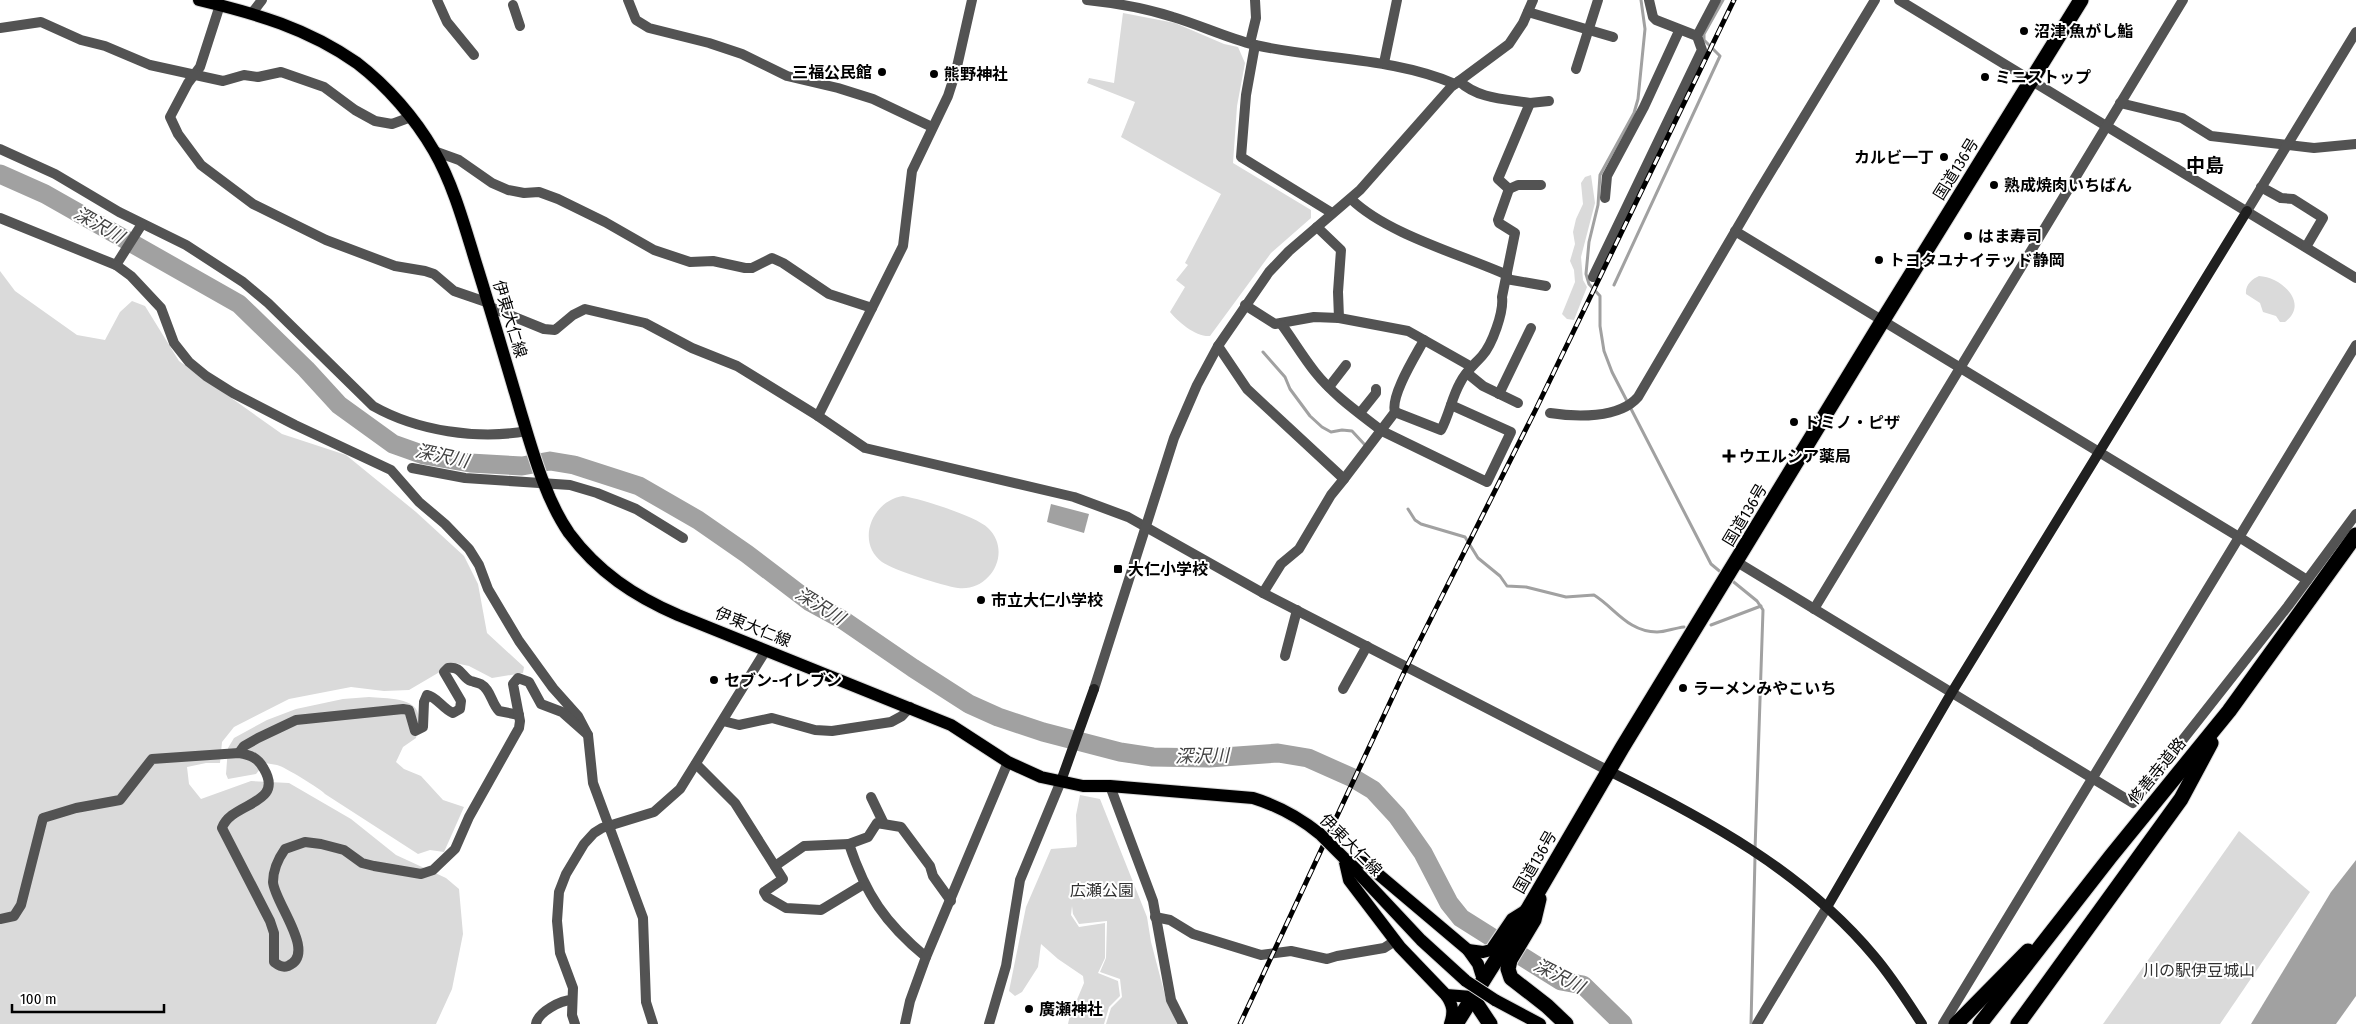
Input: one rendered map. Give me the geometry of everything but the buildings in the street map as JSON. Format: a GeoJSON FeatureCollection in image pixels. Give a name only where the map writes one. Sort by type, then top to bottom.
{"type":"FeatureCollection","features":[{"type":"Feature","properties":{"kind":"highway","name":"国道136号"},"geometry":{"type":"LineString","coordinates":[[1456,1024],[1524,918],[1609,771],[1883,320],[2081,0]]}},
{"type":"Feature","properties":{"kind":"highway","name":"修善寺道路"},"geometry":{"type":"LineString","coordinates":[[1980,1024],[2229,711],[2356,535]]}},
{"type":"Feature","properties":{"kind":"highway"},"geometry":{"type":"LineString","coordinates":[[2018,1024],[2181,799],[2229,711]]}},
{"type":"Feature","properties":{"kind":"highway"},"geometry":{"type":"LineString","coordinates":[[1956,1024],[2068,912]]}},
{"type":"Feature","properties":{"kind":"highway"},"geometry":{"type":"LineString","coordinates":[[1500,954],[1511,978],[1547,1006],[1566,1024]]}},
{"type":"Feature","properties":{"kind":"highway"},"geometry":{"type":"LineString","coordinates":[[1472,997],[1490,1024]]}},
{"type":"Feature","properties":{"kind":"main road","name":"伊東大仁線"},"geometry":{"type":"LineString","coordinates":[[199,0],[252,13],[303,31],[358,64],[383,86],[410,117],[434,151],[464,226],[528,437],[544,481],[568,530],[589,556],[617,582],[650,603],[951,725],[1008,762],[1041,777],[1083,786],[1110,786],[1234,795],[1274,804],[1300,818],[1320,834],[1420,940],[1466,981],[1495,1000],[1540,1024]]}},
{"type":"Feature","properties":{"kind":"main road"},"geometry":{"type":"LineString","coordinates":[[1450,1024],[1453,1015],[1452,1004],[1446,995],[1395,941],[1349,880],[1344,858],[1365,863],[1468,950],[1478,964],[1483,980]]}},
{"type":"Feature","properties":{"kind":"main road"},"geometry":{"type":"LineString","coordinates":[[1468,950],[1500,954]]}},
{"type":"Feature","properties":{"kind":"main road"},"geometry":{"type":"LineString","coordinates":[[1446,995],[1472,997]]}},
{"type":"Feature","properties":{"kind":"street"},"geometry":{"type":"LineString","coordinates":[[252,13],[262,0]]}},
{"type":"Feature","properties":{"kind":"street"},"geometry":{"type":"LineString","coordinates":[[437,0],[447,22],[474,55]]}},
{"type":"Feature","properties":{"kind":"street"},"geometry":{"type":"LineString","coordinates":[[628,0],[636,20],[649,28],[724,47],[788,76],[873,99],[932,127]]}},
{"type":"Feature","properties":{"kind":"street"},"geometry":{"type":"LineString","coordinates":[[818,416],[903,246],[912,171],[943,108],[956,71],[972,0]]}},
{"type":"Feature","properties":{"kind":"street"},"geometry":{"type":"LineString","coordinates":[[1094,0],[1134,7],[1173,17],[1253,44],[1384,64],[1442,78],[1457,82],[1473,92],[1486,96],[1530,103],[1549,101]]}},
{"type":"Feature","properties":{"kind":"street"},"geometry":{"type":"LineString","coordinates":[[1255,0],[1256,18],[1246,95],[1241,157],[1332,213]]}},
{"type":"Feature","properties":{"kind":"street"},"geometry":{"type":"LineString","coordinates":[[1384,64],[1397,0]]}},
{"type":"Feature","properties":{"kind":"street"},"geometry":{"type":"LineString","coordinates":[[989,1024],[1006,966],[1020,880],[1061,781],[1094,689],[1179,425],[1197,385],[1218,346],[1269,272],[1289,251],[1351,199],[1457,82],[1509,44],[1534,0]]}},
{"type":"Feature","properties":{"kind":"street"},"geometry":{"type":"LineString","coordinates":[[1576,69],[1598,0]]}},
{"type":"Feature","properties":{"kind":"street"},"geometry":{"type":"LineString","coordinates":[[1649,0],[1653,17],[1679,30],[1697,36]]}},
{"type":"Feature","properties":{"kind":"street"},"geometry":{"type":"LineString","coordinates":[[1593,277],[1702,50],[1697,36],[1716,0]]}},
{"type":"Feature","properties":{"kind":"street"},"geometry":{"type":"LineString","coordinates":[[1550,412],[1569,416],[1588,416],[1618,409],[1634,401],[1875,0]]}},
{"type":"Feature","properties":{"kind":"street"},"geometry":{"type":"LineString","coordinates":[[1900,0],[2356,278]]}},
{"type":"Feature","properties":{"kind":"street"},"geometry":{"type":"LineString","coordinates":[[1814,608],[1959,366],[2183,0]]}},
{"type":"Feature","properties":{"kind":"street"},"geometry":{"type":"LineString","coordinates":[[220,5],[204,58],[176,103],[170,117],[175,129],[195,158],[212,174],[253,204],[316,236],[395,266],[434,274],[454,291],[544,329],[555,330],[573,315],[585,309],[644,323],[692,348],[737,366],[872,451],[1074,497],[1146,526],[1263,593],[1717,827],[1786,874],[1827,907],[1875,957],[1922,1024]]}},
{"type":"Feature","properties":{"kind":"street"},"geometry":{"type":"LineString","coordinates":[[513,6],[520,26]]}},
{"type":"Feature","properties":{"kind":"street"},"geometry":{"type":"LineString","coordinates":[[1528,12],[1613,37]]}},
{"type":"Feature","properties":{"kind":"street"},"geometry":{"type":"LineString","coordinates":[[0,28],[41,22],[81,40],[105,46],[144,63],[223,81],[244,76],[258,77],[281,72],[328,90],[355,110],[375,121],[392,124],[410,117]]}},
{"type":"Feature","properties":{"kind":"street"},"geometry":{"type":"LineString","coordinates":[[1605,198],[1607,176],[1644,107],[1679,30]]}},
{"type":"Feature","properties":{"kind":"street"},"geometry":{"type":"LineString","coordinates":[[1757,1024],[1952,692],[2101,452],[2285,146],[2356,32]]}},
{"type":"Feature","properties":{"kind":"street"},"geometry":{"type":"LineString","coordinates":[[1509,190],[1498,179],[1530,103]]}},
{"type":"Feature","properties":{"kind":"street"},"geometry":{"type":"LineString","coordinates":[[2120,103],[2182,118],[2211,136],[2285,146],[2324,148],[2356,144]]}},
{"type":"Feature","properties":{"kind":"street"},"geometry":{"type":"LineString","coordinates":[[0,149],[55,174],[140,226],[186,245],[254,290],[373,406],[384,412],[425,426],[462,432],[528,437]]}},
{"type":"Feature","properties":{"kind":"street"},"geometry":{"type":"LineString","coordinates":[[434,151],[459,160],[501,187],[524,193],[539,192],[565,202],[654,250],[690,262],[713,261],[745,268],[752,268],[772,258],[783,263],[829,294],[872,308]]}},
{"type":"Feature","properties":{"kind":"street"},"geometry":{"type":"LineString","coordinates":[[1395,412],[1441,430],[1459,384],[1469,369],[1483,355],[1504,308],[1502,297],[1515,233],[1499,223],[1498,220],[1509,190],[1518,185],[1541,185]]}},
{"type":"Feature","properties":{"kind":"street"},"geometry":{"type":"LineString","coordinates":[[2262,187],[2281,198],[2293,200],[2323,218],[2306,247]]}},
{"type":"Feature","properties":{"kind":"street"},"geometry":{"type":"LineString","coordinates":[[1351,199],[1364,211],[1393,227],[1507,277],[1546,286]]}},
{"type":"Feature","properties":{"kind":"street"},"geometry":{"type":"LineString","coordinates":[[0,218],[118,262],[161,308],[174,343],[189,362],[206,376],[280,417],[384,466],[397,476],[419,502],[445,524],[469,549],[479,565],[488,589],[519,641],[553,688],[578,716],[588,735],[593,783],[643,918],[646,1002],[654,1024]]}},
{"type":"Feature","properties":{"kind":"street"},"geometry":{"type":"LineString","coordinates":[[118,262],[140,226]]}},
{"type":"Feature","properties":{"kind":"street"},"geometry":{"type":"LineString","coordinates":[[1318,227],[1340,250],[1339,318]]}},
{"type":"Feature","properties":{"kind":"street"},"geometry":{"type":"LineString","coordinates":[[1735,231],[2101,452],[2307,580]]}},
{"type":"Feature","properties":{"kind":"street"},"geometry":{"type":"LineString","coordinates":[[1245,305],[1272,323],[1282,324],[1314,317],[1339,318],[1408,331],[1469,369],[1473,379],[1518,403]]}},
{"type":"Feature","properties":{"kind":"street"},"geometry":{"type":"LineString","coordinates":[[1282,324],[1316,373],[1329,387],[1382,431],[1487,482],[1511,432],[1452,405]]}},
{"type":"Feature","properties":{"kind":"street"},"geometry":{"type":"LineString","coordinates":[[1500,394],[1532,328]]}},
{"type":"Feature","properties":{"kind":"street"},"geometry":{"type":"LineString","coordinates":[[1263,593],[1276,570],[1299,549],[1331,495],[1395,412],[1394,408],[1398,392],[1424,340]]}},
{"type":"Feature","properties":{"kind":"street"},"geometry":{"type":"LineString","coordinates":[[1943,1024],[2356,345]]}},
{"type":"Feature","properties":{"kind":"street"},"geometry":{"type":"LineString","coordinates":[[1218,346],[1247,389],[1344,479]]}},
{"type":"Feature","properties":{"kind":"street"},"geometry":{"type":"LineString","coordinates":[[1329,387],[1346,365]]}},
{"type":"Feature","properties":{"kind":"street"},"geometry":{"type":"LineString","coordinates":[[1360,413],[1376,393],[1376,389]]}},
{"type":"Feature","properties":{"kind":"street"},"geometry":{"type":"LineString","coordinates":[[412,468],[465,478],[544,481],[570,485],[597,493],[636,509],[683,538]]}},
{"type":"Feature","properties":{"kind":"street"},"geometry":{"type":"LineString","coordinates":[[1731,572],[1814,608],[2133,803],[2307,580],[2356,514]]}},
{"type":"Feature","properties":{"kind":"street"},"geometry":{"type":"LineString","coordinates":[[1285,656],[1297,610]]}},
{"type":"Feature","properties":{"kind":"street"},"geometry":{"type":"LineString","coordinates":[[1343,689],[1367,646]]}},
{"type":"Feature","properties":{"kind":"street"},"geometry":{"type":"LineString","coordinates":[[574,1024],[573,988],[560,953],[557,916],[559,892],[566,874],[584,844],[594,833],[654,812],[680,789],[766,650]]}},
{"type":"Feature","properties":{"kind":"street"},"geometry":{"type":"LineString","coordinates":[[239,753],[244,746],[266,734],[300,720],[403,709],[409,710],[415,731],[420,730],[423,727],[424,702],[427,695],[432,695],[447,710],[453,713],[460,709],[461,701],[444,672],[452,667],[459,670],[470,681],[481,683],[489,692],[498,711],[519,715]]}},
{"type":"Feature","properties":{"kind":"street"},"geometry":{"type":"LineString","coordinates":[[0,919],[14,916],[21,905],[43,818],[76,808],[120,800],[152,759],[239,753],[252,756],[261,765],[266,773],[268,788],[264,797],[227,819],[222,828],[270,920],[274,933],[274,962],[279,966],[286,967],[293,963],[297,955],[299,941],[283,911],[273,883],[275,868],[285,849],[305,842],[321,844],[344,850],[362,862],[374,866],[421,874],[433,870],[455,849],[469,817],[519,728],[519,715],[513,684],[518,678],[523,678],[529,682],[541,704],[562,712],[588,735]]}},
{"type":"Feature","properties":{"kind":"street"},"geometry":{"type":"LineString","coordinates":[[723,720],[740,724],[772,718],[815,730],[832,731],[891,722],[902,716],[910,707]]}},
{"type":"Feature","properties":{"kind":"street"},"geometry":{"type":"LineString","coordinates":[[905,1024],[910,1001],[926,957],[1008,762]]}},
{"type":"Feature","properties":{"kind":"street"},"geometry":{"type":"LineString","coordinates":[[696,764],[735,803],[783,879],[764,892],[767,897],[786,908],[821,910],[864,884]]}},
{"type":"Feature","properties":{"kind":"street"},"geometry":{"type":"LineString","coordinates":[[1110,786],[1153,901],[1171,1000],[1183,1024]]}},
{"type":"Feature","properties":{"kind":"street"},"geometry":{"type":"LineString","coordinates":[[871,797],[884,824]]}},
{"type":"Feature","properties":{"kind":"street"},"geometry":{"type":"LineString","coordinates":[[775,866],[804,846],[849,844],[868,837],[877,823],[901,827],[930,866],[934,876],[951,901]]}},
{"type":"Feature","properties":{"kind":"street"},"geometry":{"type":"LineString","coordinates":[[849,844],[864,884],[891,926],[926,957]]}},
{"type":"Feature","properties":{"kind":"street"},"geometry":{"type":"LineString","coordinates":[[1155,917],[1170,920],[1193,934],[1261,955],[1291,951],[1327,959],[1384,948],[1395,941]]}},
{"type":"Feature","properties":{"kind":"street"},"geometry":{"type":"LineString","coordinates":[[536,1024],[537,1018],[547,1011],[565,1001],[572,1000]]}},
{"type":"Feature","properties":{"kind":"green space"},"geometry":{"type":"Polygon","coordinates":[[[1123,13],[1175,23],[1224,44],[1238,47],[1245,63],[1237,106],[1233,163],[1311,210],[1311,218],[1271,253],[1210,336],[1193,331],[1182,324],[1170,312],[1185,287],[1176,280],[1188,265],[1185,263],[1221,194],[1121,137],[1135,102],[1087,83],[1089,78],[1114,83],[1123,13]]]}},
{"type":"Feature","properties":{"kind":"green space"},"geometry":{"type":"Polygon","coordinates":[[[1591,175],[1595,203],[1581,257],[1583,280],[1587,287],[1574,320],[1567,319],[1562,314],[1575,282],[1574,270],[1570,261],[1575,244],[1573,232],[1576,219],[1583,204],[1581,183],[1585,177],[1591,175]]]}},
{"type":"Feature","properties":{"kind":"green space"},"geometry":{"type":"Polygon","coordinates":[[[0,271],[15,291],[77,335],[105,340],[120,312],[132,301],[145,306],[179,361],[282,434],[346,455],[416,512],[464,556],[478,584],[487,633],[524,667],[523,673],[492,678],[469,666],[455,663],[409,690],[384,691],[351,687],[289,699],[234,727],[222,742],[220,763],[206,763],[187,767],[189,784],[201,799],[251,781],[289,783],[351,819],[396,855],[446,878],[459,889],[463,934],[452,989],[436,1024],[0,1024],[0,271]]]}},
{"type":"Feature","properties":{"kind":"green space"},"geometry":{"type":"Polygon","coordinates":[[[2259,276],[2276,281],[2290,292],[2294,299],[2295,307],[2292,315],[2285,322],[2280,322],[2276,316],[2263,312],[2260,303],[2246,294],[2250,283],[2259,276]]]}},
{"type":"Feature","properties":{"kind":"green space"},"geometry":{"type":"Polygon","coordinates":[[[903,496],[961,513],[988,528],[995,538],[998,548],[998,559],[988,577],[980,584],[970,588],[958,588],[919,577],[882,562],[874,554],[870,544],[871,524],[875,514],[883,506],[892,499],[903,496]]]}},
{"type":"Feature","properties":{"kind":"green space"},"geometry":{"type":"Polygon","coordinates":[[[369,697],[400,700],[413,706],[419,718],[416,738],[403,747],[396,762],[404,769],[421,776],[443,800],[464,807],[444,852],[430,850],[418,854],[310,783],[277,765],[265,763],[256,774],[228,779],[226,774],[228,748],[234,738],[267,720],[296,709],[343,699],[369,697]]]}},
{"type":"Feature","properties":{"kind":"green space","name":"広瀬公園"},"geometry":{"type":"Polygon","coordinates":[[[1080,795],[1100,799],[1147,917],[1151,942],[1166,999],[1177,1024],[1106,1024],[1111,1008],[1122,997],[1120,979],[1100,972],[1106,958],[1107,921],[1079,924],[1073,914],[1072,906],[1071,915],[1079,927],[1105,923],[1105,958],[1098,973],[1118,981],[1120,996],[1109,1007],[1104,1024],[1068,1024],[1070,1015],[1062,1011],[1062,1009],[1073,1009],[1084,983],[1083,976],[1058,959],[1041,944],[1038,967],[1022,992],[1015,996],[1009,991],[1026,907],[1051,849],[1076,847],[1076,815],[1080,795]]]}},
{"type":"Feature","properties":{"kind":"green space","name":"川の駅伊豆城山"},"geometry":{"type":"Polygon","coordinates":[[[2239,831],[2310,892],[2220,1024],[2103,1024],[2239,831]]]}},
{"type":"Feature","properties":{"kind":"shaded area"},"geometry":{"type":"Polygon","coordinates":[[[1051,504],[1089,514],[1084,533],[1047,522],[1051,504]]]}},
{"type":"Feature","properties":{"kind":"shaded area"},"geometry":{"type":"Polygon","coordinates":[[[2356,860],[2356,996],[2336,1024],[2251,1024],[2331,892],[2356,860]]]}},
{"type":"Feature","properties":{"kind":"waterway"},"geometry":{"type":"LineString","coordinates":[[1641,0],[1645,29],[1638,99],[1634,113],[1600,175],[1598,205],[1589,242],[1586,274],[1589,284],[1600,296],[1600,326],[1604,351],[1612,372],[1711,564],[1723,574]]}},
{"type":"Feature","properties":{"kind":"waterway"},"geometry":{"type":"LineString","coordinates":[[1614,285],[1720,56],[1704,40],[1704,34],[1723,0]]}},
{"type":"Feature","properties":{"kind":"waterway","name":"深沢川"},"geometry":{"type":"LineString","coordinates":[[0,174],[45,194],[239,304],[306,369],[339,405],[393,444],[424,455],[470,463],[522,466],[550,461],[574,465],[639,486],[698,520],[747,554],[810,602],[843,620],[969,704],[998,717],[1043,732],[1120,752],[1153,757],[1209,758],[1278,753],[1308,758],[1353,778],[1373,790],[1397,816],[1423,853],[1449,903],[1461,918],[1561,981],[1583,985],[1623,1024]]}},
{"type":"Feature","properties":{"kind":"waterway"},"geometry":{"type":"LineString","coordinates":[[1263,352],[1285,377],[1290,389],[1310,416],[1322,427],[1331,432],[1352,431],[1365,445]]}},
{"type":"Feature","properties":{"kind":"waterway"},"geometry":{"type":"LineString","coordinates":[[1408,509],[1415,520],[1421,524],[1465,537],[1478,558],[1500,576],[1507,586],[1526,587],[1566,597],[1594,595],[1630,624],[1647,631],[1660,632],[1684,627]]}},
{"type":"Feature","properties":{"kind":"waterway"},"geometry":{"type":"LineString","coordinates":[[1730,579],[1757,601],[1763,610],[1755,850]]}},
{"type":"Feature","properties":{"kind":"waterway"},"geometry":{"type":"LineString","coordinates":[[1711,625],[1761,606]]}},
{"type":"Feature","properties":{"kind":"waterway"},"geometry":{"type":"LineString","coordinates":[[1751,1024],[1755,857]]}},
{"type":"Feature","properties":{"kind":"railway"},"geometry":{"type":"LineString","coordinates":[[1240,1024],[1407,666],[1535,411],[1734,0]]}},
{"type":"Feature","properties":{"kind":"place","name":"沼津 魚がし鮨"},"geometry":{"type":"Point","coordinates":[2024,31]}},
{"type":"Feature","properties":{"kind":"place","name":"三福公民館"},"geometry":{"type":"Point","coordinates":[882,72]}},
{"type":"Feature","properties":{"kind":"place","name":"熊野神社"},"geometry":{"type":"Point","coordinates":[934,74]}},
{"type":"Feature","properties":{"kind":"place","name":"ミニストップ"},"geometry":{"type":"Point","coordinates":[1985,77]}},
{"type":"Feature","properties":{"kind":"place","name":"カルビ一丁"},"geometry":{"type":"Point","coordinates":[1944,157]}},
{"type":"Feature","properties":{"kind":"place","name":"熟成焼肉いちばん"},"geometry":{"type":"Point","coordinates":[1994,185]}},
{"type":"Feature","properties":{"kind":"place","name":"はま寿司"},"geometry":{"type":"Point","coordinates":[1968,236]}},
{"type":"Feature","properties":{"kind":"place","name":"トヨタユナイテッド静岡"},"geometry":{"type":"Point","coordinates":[1879,260]}},
{"type":"Feature","properties":{"kind":"place","name":"ドミノ・ピザ"},"geometry":{"type":"Point","coordinates":[1794,422]}},
{"type":"Feature","properties":{"kind":"place","name":"ウエルシア薬局"},"geometry":{"type":"Point","coordinates":[1729,456]}},
{"type":"Feature","properties":{"kind":"place","name":"大仁小学校"},"geometry":{"type":"Point","coordinates":[1118,569]}},
{"type":"Feature","properties":{"kind":"place","name":"市立大仁小学校"},"geometry":{"type":"Point","coordinates":[981,600]}},
{"type":"Feature","properties":{"kind":"place","name":"セブン-イレブン"},"geometry":{"type":"Point","coordinates":[714,680]}},
{"type":"Feature","properties":{"kind":"place","name":"ラーメンみやこいち"},"geometry":{"type":"Point","coordinates":[1683,688]}},
{"type":"Feature","properties":{"kind":"place","name":"廣瀬神社"},"geometry":{"type":"Point","coordinates":[1029,1009]}},
{"type":"Feature","properties":{"kind":"district","name":"中島"},"geometry":{"type":"Point","coordinates":[2205,165]}}]}
